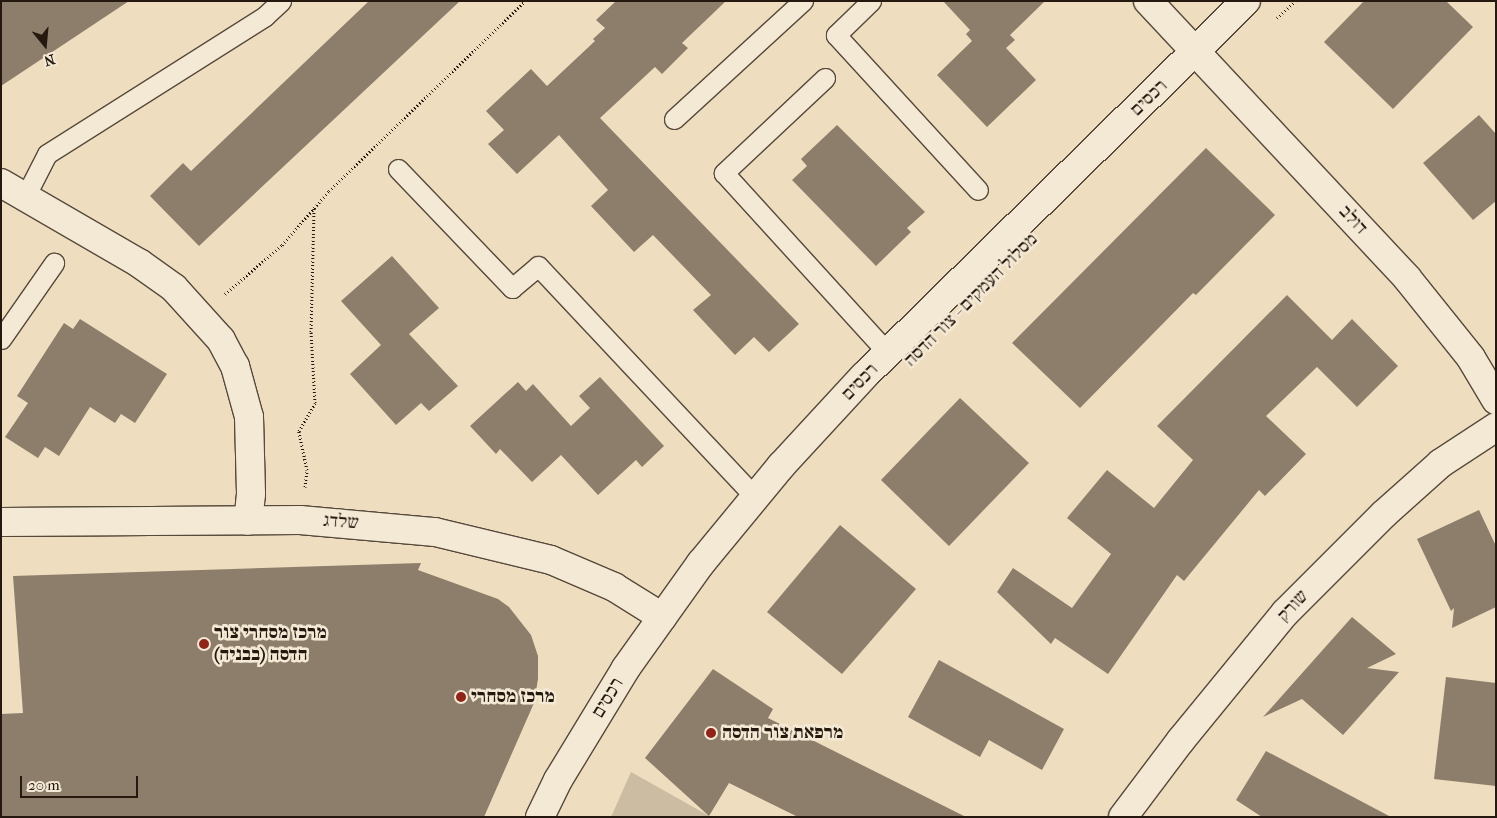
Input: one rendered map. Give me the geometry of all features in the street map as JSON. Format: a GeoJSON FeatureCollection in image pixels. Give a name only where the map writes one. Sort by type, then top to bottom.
{"type":"FeatureCollection","features":[{"type":"Feature","properties":{"kind":"street","name":"דולב"},"geometry":{"type":"LineString","coordinates":[[1148,1],[1194,53],[1407,278],[1471,358],[1496,400]]}},
{"type":"Feature","properties":{"kind":"street","name":"רכסים"},"geometry":{"type":"LineString","coordinates":[[540,817],[558,780],[626,668],[662,617],[781,466],[888,353],[1246,1]]}},
{"type":"Feature","properties":{"kind":"street"},"geometry":{"type":"LineString","coordinates":[[1,183],[139,262],[174,288],[201,315],[221,340],[244,392],[251,451],[248,520]]}},
{"type":"Feature","properties":{"kind":"street","name":"שורק"},"geometry":{"type":"LineString","coordinates":[[1123,817],[1181,740],[1285,613],[1391,507],[1441,464],[1496,427]]}},
{"type":"Feature","properties":{"kind":"street","name":"שלדג"},"geometry":{"type":"LineString","coordinates":[[1,522],[300,520],[435,532],[515,549],[584,572],[614,587],[662,617]]}},
{"type":"Feature","properties":{"kind":"lane"},"geometry":{"type":"LineString","coordinates":[[25,197],[47,154],[265,16],[281,1]]}},
{"type":"Feature","properties":{"kind":"lane"},"geometry":{"type":"LineString","coordinates":[[674,119],[803,1]]}},
{"type":"Feature","properties":{"kind":"lane"},"geometry":{"type":"LineString","coordinates":[[871,1],[836,35],[978,190]]}},
{"type":"Feature","properties":{"kind":"lane"},"geometry":{"type":"LineString","coordinates":[[825,78],[724,173],[888,353]]}},
{"type":"Feature","properties":{"kind":"lane"},"geometry":{"type":"LineString","coordinates":[[398,169],[512,288],[538,266],[755,498]]}},
{"type":"Feature","properties":{"kind":"lane"},"geometry":{"type":"LineString","coordinates":[[1,339],[54,263]]}},
{"type":"Feature","properties":{"kind":"path"},"geometry":{"type":"LineString","coordinates":[[201,315],[282,245],[314,208],[525,1]]}},
{"type":"Feature","properties":{"kind":"path"},"geometry":{"type":"LineString","coordinates":[[1275,21],[1295,1]]}},
{"type":"Feature","properties":{"kind":"path"},"geometry":{"type":"LineString","coordinates":[[300,520],[307,470],[299,430],[315,403],[311,332],[314,208]]}},
{"type":"Feature","properties":{"kind":"shaded area"},"geometry":{"type":"Polygon","coordinates":[[[631,772],[711,817],[611,817],[631,772]]]}},
{"type":"Feature","properties":{"kind":"building"},"geometry":{"type":"Polygon","coordinates":[[[1,1],[129,1],[1,86],[1,1]]]}},
{"type":"Feature","properties":{"kind":"building"},"geometry":{"type":"Polygon","coordinates":[[[369,1],[460,1],[199,246],[150,196],[183,163],[191,171],[369,1]]]}},
{"type":"Feature","properties":{"kind":"building"},"geometry":{"type":"Polygon","coordinates":[[[616,1],[726,1],[682,43],[688,48],[662,74],[655,67],[600,118],[799,324],[769,352],[754,337],[735,355],[693,310],[711,295],[653,235],[634,252],[591,206],[608,190],[559,135],[517,174],[488,144],[504,130],[486,111],[531,69],[547,86],[595,41],[593,39],[605,28],[596,20],[616,1]]]}},
{"type":"Feature","properties":{"kind":"building"},"geometry":{"type":"Polygon","coordinates":[[[943,1],[1045,1],[1010,35],[1015,40],[1006,48],[1036,80],[987,127],[937,75],[972,41],[966,34],[970,30],[943,1]]]}},
{"type":"Feature","properties":{"kind":"building"},"geometry":{"type":"Polygon","coordinates":[[[1364,1],[1446,1],[1473,27],[1393,109],[1324,42],[1364,1]]]}},
{"type":"Feature","properties":{"kind":"building"},"geometry":{"type":"Polygon","coordinates":[[[1479,115],[1496,134],[1496,201],[1473,220],[1423,163],[1479,115]]]}},
{"type":"Feature","properties":{"kind":"building"},"geometry":{"type":"Polygon","coordinates":[[[837,125],[925,212],[907,228],[911,232],[876,266],[792,180],[807,166],[801,159],[837,125]]]}},
{"type":"Feature","properties":{"kind":"building"},"geometry":{"type":"Polygon","coordinates":[[[1206,148],[1275,215],[1196,295],[1193,293],[1080,408],[1012,343],[1206,148]]]}},
{"type":"Feature","properties":{"kind":"building"},"geometry":{"type":"Polygon","coordinates":[[[392,256],[439,308],[409,334],[458,386],[429,411],[421,403],[396,425],[350,374],[381,345],[341,301],[392,256]]]}},
{"type":"Feature","properties":{"kind":"building"},"geometry":{"type":"Polygon","coordinates":[[[1287,295],[1332,340],[1352,319],[1398,366],[1357,407],[1317,367],[1266,416],[1306,454],[1265,496],[1259,490],[1184,581],[1177,575],[1108,674],[1055,638],[1051,644],[997,592],[1013,568],[1072,608],[1111,554],[1067,518],[1107,470],[1154,508],[1193,460],[1157,426],[1287,295]]]}},
{"type":"Feature","properties":{"kind":"building"},"geometry":{"type":"Polygon","coordinates":[[[80,319],[167,374],[135,423],[121,414],[115,423],[90,407],[59,456],[45,447],[38,458],[5,437],[28,403],[17,396],[64,323],[73,329],[80,319]]]}},
{"type":"Feature","properties":{"kind":"building"},"geometry":{"type":"Polygon","coordinates":[[[600,377],[664,446],[642,467],[636,460],[598,495],[561,455],[532,482],[500,449],[496,454],[470,426],[518,382],[526,391],[533,384],[571,426],[590,408],[579,396],[600,377]]]}},
{"type":"Feature","properties":{"kind":"building"},"geometry":{"type":"Polygon","coordinates":[[[960,398],[1029,463],[949,546],[881,480],[960,398]]]}},
{"type":"Feature","properties":{"kind":"building"},"geometry":{"type":"Polygon","coordinates":[[[1479,510],[1496,546],[1496,607],[1452,628],[1454,608],[1451,611],[1417,539],[1479,510]]]}},
{"type":"Feature","properties":{"kind":"building"},"geometry":{"type":"Polygon","coordinates":[[[840,525],[916,589],[842,674],[767,612],[840,525]]]}},
{"type":"Feature","properties":{"kind":"building","name":"מרכז מסחרי צור הדסה (בבניה)"},"geometry":{"type":"Polygon","coordinates":[[[421,563],[418,570],[498,599],[509,607],[531,635],[538,656],[538,679],[534,703],[484,817],[1,817],[1,714],[23,713],[13,576],[421,563]]]}},
{"type":"Feature","properties":{"kind":"building"},"geometry":{"type":"Polygon","coordinates":[[[1352,617],[1396,654],[1367,668],[1399,672],[1343,735],[1302,699],[1263,717],[1352,617]]]}},
{"type":"Feature","properties":{"kind":"building"},"geometry":{"type":"Polygon","coordinates":[[[939,660],[1064,729],[1042,770],[989,740],[980,757],[908,717],[939,660]]]}},
{"type":"Feature","properties":{"kind":"building"},"geometry":{"type":"Polygon","coordinates":[[[713,669],[773,709],[768,718],[966,817],[798,817],[729,783],[709,816],[645,758],[713,669]]]}},
{"type":"Feature","properties":{"kind":"building"},"geometry":{"type":"Polygon","coordinates":[[[1446,677],[1496,683],[1496,786],[1434,779],[1446,677]]]}},
{"type":"Feature","properties":{"kind":"building"},"geometry":{"type":"Polygon","coordinates":[[[1266,751],[1391,817],[1262,817],[1236,800],[1266,751]]]}},
{"type":"Feature","properties":{"kind":"place","name":"מרכז מסחרי צור הדסה (בבניה)"},"geometry":{"type":"Point","coordinates":[204,644]}},
{"type":"Feature","properties":{"kind":"place","name":"מרכז מסחרי"},"geometry":{"type":"Point","coordinates":[461,697]}},
{"type":"Feature","properties":{"kind":"place","name":"מרפאת צור הדסה"},"geometry":{"type":"Point","coordinates":[711,733]}}]}
